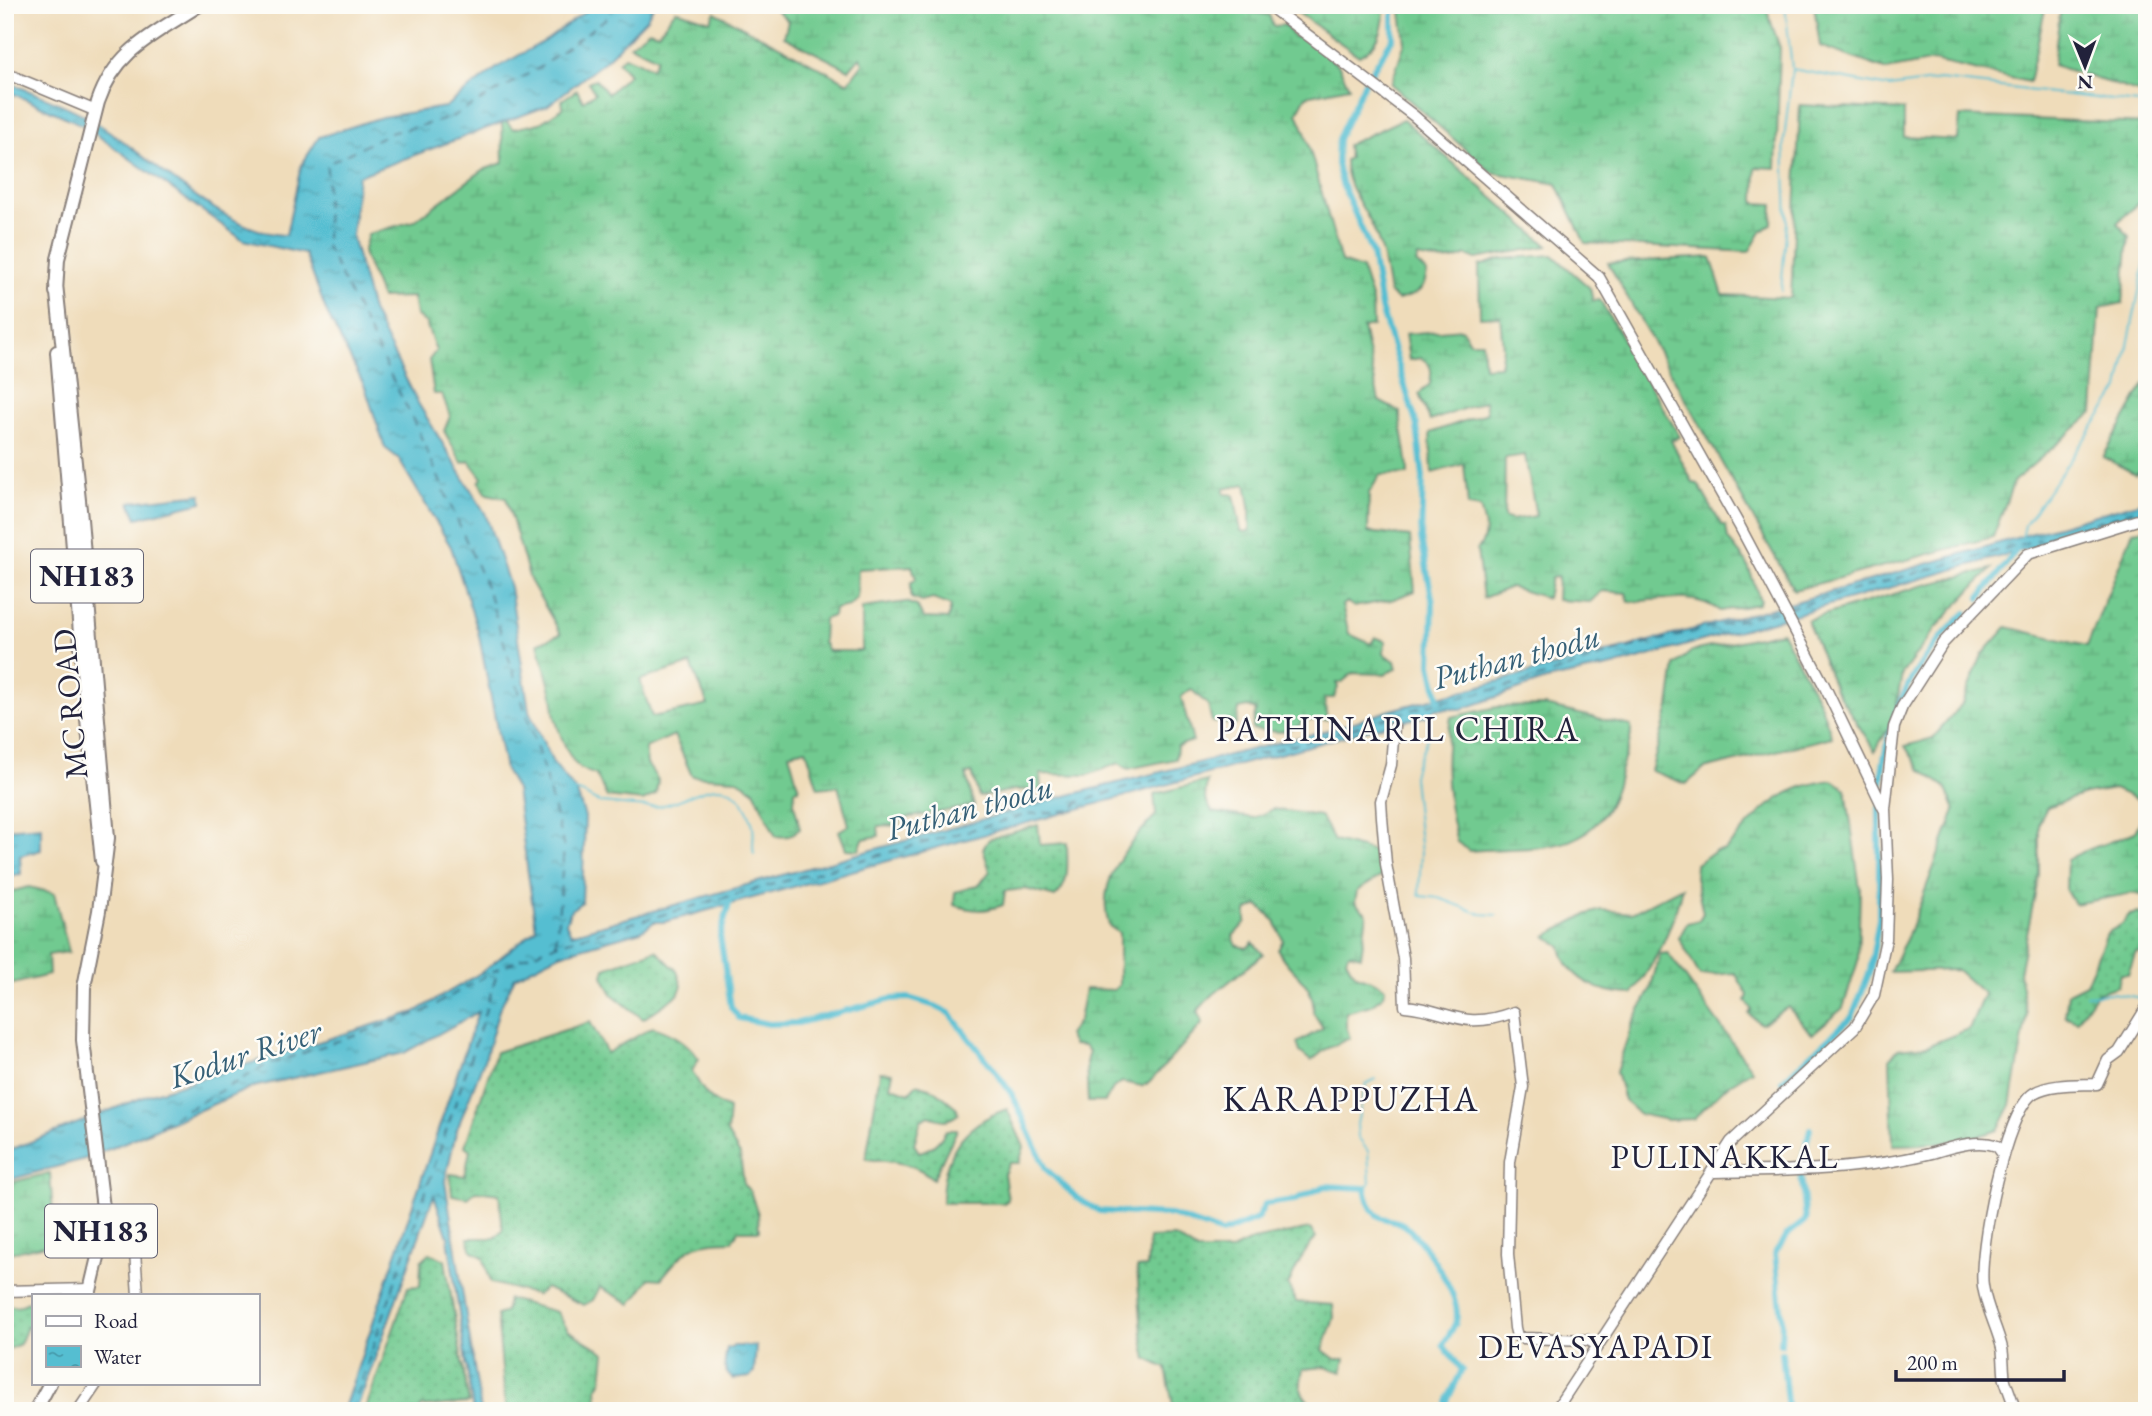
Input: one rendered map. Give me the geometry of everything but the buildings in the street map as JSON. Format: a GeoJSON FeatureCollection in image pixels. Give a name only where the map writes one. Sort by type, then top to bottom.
{"type":"FeatureCollection","features":[{"type":"Feature","properties":{"kind":"highway","name":"MC ROAD"},"geometry":{"type":"LineString","coordinates":[[90,1292],[102,1220],[99,1166],[83,1040],[84,987],[99,911],[108,838],[81,581],[64,340],[56,284],[58,259],[96,111],[108,77],[125,54],[199,5]]}},
{"type":"Feature","properties":{"kind":"highway"},"geometry":{"type":"LineString","coordinates":[[35,1411],[49,1384]]}},
{"type":"Feature","properties":{"kind":"main road"},"geometry":{"type":"LineString","coordinates":[[1268,5],[1414,116],[1599,277],[1743,533],[1824,685],[1885,809]]}},
{"type":"Feature","properties":{"kind":"main road"},"geometry":{"type":"LineString","coordinates":[[7,74],[96,111]]}},
{"type":"Feature","properties":{"kind":"main road"},"geometry":{"type":"LineString","coordinates":[[1555,1411],[1740,1132],[1855,1027],[1871,1001],[1887,932],[1885,809],[1894,727],[1902,707],[1928,664],[1943,643],[2024,556],[2047,546],[2147,517]]}},
{"type":"Feature","properties":{"kind":"main road"},"geometry":{"type":"LineString","coordinates":[[1394,727],[1391,765],[1381,801],[1381,817],[1386,864],[1403,958],[1405,1006],[1454,1020],[1474,1021],[1514,1012],[1523,1087],[1510,1163],[1508,1254],[1515,1328],[1517,1336],[1523,1338],[1588,1340],[1597,1345]]}},
{"type":"Feature","properties":{"kind":"main road"},"geometry":{"type":"LineString","coordinates":[[2015,1411],[2005,1379],[2002,1349],[1985,1297],[1982,1269],[1982,1250],[2003,1153],[2027,1098],[2039,1091],[2097,1084],[2108,1060],[2119,1052],[2147,1007]]}},
{"type":"Feature","properties":{"kind":"main road"},"geometry":{"type":"LineString","coordinates":[[1712,1172],[1795,1171],[1898,1161],[1981,1142],[1997,1146],[2003,1153]]}},
{"type":"Feature","properties":{"kind":"main road"},"geometry":{"type":"LineString","coordinates":[[102,1220],[133,1223],[138,1294]]}},
{"type":"Feature","properties":{"kind":"main road"},"geometry":{"type":"LineString","coordinates":[[5,1291],[90,1292]]}},
{"type":"Feature","properties":{"kind":"main road"},"geometry":{"type":"LineString","coordinates":[[78,1411],[96,1384]]}},
{"type":"Feature","properties":{"kind":"green space"},"geometry":{"type":"Polygon","coordinates":[[[771,5],[1250,5],[1253,12],[1269,15],[1273,26],[1285,25],[1294,37],[1303,36],[1339,66],[1349,87],[1306,96],[1297,113],[1305,132],[1341,262],[1362,269],[1372,301],[1373,326],[1363,328],[1379,401],[1400,412],[1408,474],[1380,475],[1369,493],[1368,532],[1410,537],[1415,591],[1391,600],[1354,607],[1347,602],[1342,605],[1349,634],[1371,644],[1375,637],[1385,641],[1384,654],[1395,661],[1397,669],[1384,674],[1353,673],[1341,683],[1336,683],[1338,687],[1334,698],[1324,698],[1327,720],[1303,720],[1299,726],[1280,732],[1252,729],[1256,710],[1248,707],[1239,709],[1236,725],[1212,722],[1208,705],[1191,689],[1181,697],[1193,741],[1177,746],[1176,759],[1128,769],[1119,763],[1088,775],[1040,774],[1041,790],[1014,790],[979,797],[972,773],[966,774],[974,806],[900,819],[900,825],[878,826],[879,836],[863,839],[859,850],[846,849],[839,831],[849,825],[838,786],[818,788],[806,749],[789,753],[799,789],[795,790],[794,803],[800,829],[789,836],[776,837],[754,790],[736,779],[692,776],[674,735],[645,748],[647,764],[658,780],[656,794],[643,801],[607,797],[596,775],[575,763],[558,726],[538,643],[561,634],[530,580],[506,498],[487,494],[479,482],[482,478],[469,461],[462,463],[444,431],[450,416],[442,394],[434,394],[429,360],[436,351],[426,323],[416,315],[413,297],[381,298],[363,253],[368,234],[414,221],[483,170],[503,163],[502,122],[507,122],[513,129],[540,123],[563,108],[562,100],[577,90],[583,101],[595,93],[588,82],[595,79],[608,94],[629,74],[618,62],[625,56],[652,68],[657,58],[630,45],[649,30],[658,33],[676,10],[710,21],[715,12],[848,83],[863,63],[860,57],[849,70],[784,37],[788,21],[771,5]],[[1246,484],[1224,488],[1224,494],[1234,495],[1241,531],[1246,532],[1250,530],[1250,506],[1246,484]],[[912,566],[858,569],[857,598],[849,606],[834,609],[833,616],[824,619],[823,642],[828,651],[862,651],[862,608],[906,602],[917,606],[923,618],[948,619],[951,606],[933,599],[922,602],[911,598],[911,583],[916,579],[912,566]],[[691,664],[640,680],[652,717],[708,705],[691,664]]]}},
{"type":"Feature","properties":{"kind":"green space"},"geometry":{"type":"Polygon","coordinates":[[[1287,5],[1384,5],[1383,20],[1376,41],[1359,56],[1287,5]]]}},
{"type":"Feature","properties":{"kind":"green space"},"geometry":{"type":"Polygon","coordinates":[[[1400,5],[1765,5],[1780,48],[1776,168],[1756,167],[1755,203],[1773,204],[1772,223],[1761,232],[1749,252],[1585,243],[1557,184],[1491,172],[1391,84],[1405,42],[1400,5]]]}},
{"type":"Feature","properties":{"kind":"green space"},"geometry":{"type":"Polygon","coordinates":[[[1814,5],[2046,5],[2029,82],[1933,61],[1887,70],[1820,46],[1814,5]]]}},
{"type":"Feature","properties":{"kind":"green space"},"geometry":{"type":"Polygon","coordinates":[[[2061,5],[2147,5],[2147,95],[2053,65],[2061,5]]]}},
{"type":"Feature","properties":{"kind":"green space"},"geometry":{"type":"Polygon","coordinates":[[[1800,105],[1904,110],[1904,137],[1958,140],[1960,116],[2147,124],[2147,195],[2117,223],[2129,236],[2123,303],[2100,308],[2093,413],[2014,481],[1993,537],[1794,590],[1608,263],[1711,257],[1723,295],[1791,298],[1800,105]]]}},
{"type":"Feature","properties":{"kind":"green space"},"geometry":{"type":"Polygon","coordinates":[[[1403,119],[1548,246],[1476,259],[1467,255],[1443,260],[1418,257],[1416,263],[1427,273],[1421,289],[1398,300],[1389,293],[1377,238],[1348,180],[1345,160],[1349,158],[1347,145],[1403,119]]]}},
{"type":"Feature","properties":{"kind":"green space"},"geometry":{"type":"Polygon","coordinates":[[[1553,255],[1590,288],[1593,301],[1600,300],[1680,437],[1671,440],[1693,483],[1698,484],[1722,526],[1726,526],[1728,539],[1747,563],[1760,600],[1758,604],[1720,611],[1700,601],[1665,599],[1629,602],[1626,593],[1602,591],[1590,602],[1557,600],[1558,577],[1551,578],[1547,598],[1511,587],[1483,598],[1477,550],[1485,535],[1482,514],[1480,508],[1468,506],[1464,464],[1432,473],[1430,433],[1487,413],[1485,401],[1430,421],[1419,394],[1430,384],[1431,369],[1421,358],[1409,360],[1405,334],[1462,329],[1470,342],[1482,342],[1484,367],[1500,366],[1503,348],[1500,316],[1480,317],[1479,266],[1501,259],[1553,255]],[[1525,455],[1505,458],[1504,517],[1511,520],[1536,516],[1525,455]]]}},
{"type":"Feature","properties":{"kind":"green space"},"geometry":{"type":"Polygon","coordinates":[[[2147,380],[2147,468],[2135,474],[2103,457],[2147,380]]]}},
{"type":"Feature","properties":{"kind":"green space"},"geometry":{"type":"Polygon","coordinates":[[[2147,529],[2147,804],[2114,789],[2085,794],[2047,807],[2039,823],[2039,875],[2019,973],[2027,1014],[2011,1105],[1998,1130],[1946,1142],[1893,1145],[1890,1059],[1898,1049],[1927,1046],[1969,1029],[1984,994],[1957,970],[1890,972],[1911,928],[1955,810],[1945,787],[1920,769],[1905,746],[1933,738],[1962,704],[1982,655],[2007,627],[2087,646],[2133,531],[2147,529]]]}},
{"type":"Feature","properties":{"kind":"green space"},"geometry":{"type":"Polygon","coordinates":[[[1991,569],[1936,628],[1902,674],[1894,718],[1875,751],[1835,689],[1807,620],[1921,586],[1991,569]]]}},
{"type":"Feature","properties":{"kind":"green space"},"geometry":{"type":"Polygon","coordinates":[[[1782,632],[1820,703],[1832,737],[1704,769],[1686,784],[1651,771],[1669,707],[1675,665],[1692,651],[1782,632]]]}},
{"type":"Feature","properties":{"kind":"green space"},"geometry":{"type":"Polygon","coordinates":[[[1545,706],[1631,726],[1629,744],[1611,801],[1599,821],[1583,834],[1564,842],[1543,847],[1469,851],[1457,842],[1450,811],[1446,764],[1451,717],[1497,707],[1545,706]]]}},
{"type":"Feature","properties":{"kind":"green space"},"geometry":{"type":"Polygon","coordinates":[[[1833,780],[1846,789],[1860,889],[1858,961],[1843,1008],[1812,1034],[1788,1007],[1761,1024],[1749,1014],[1752,1009],[1746,1001],[1748,995],[1735,973],[1700,976],[1679,938],[1687,923],[1699,920],[1703,913],[1695,877],[1696,864],[1715,851],[1725,850],[1761,813],[1784,795],[1814,783],[1833,780]]]}},
{"type":"Feature","properties":{"kind":"green space"},"geometry":{"type":"Polygon","coordinates":[[[1207,781],[1205,798],[1212,812],[1254,818],[1273,809],[1320,816],[1334,841],[1380,853],[1385,874],[1357,891],[1355,903],[1367,914],[1361,956],[1350,953],[1346,959],[1358,976],[1385,988],[1383,996],[1371,1005],[1346,1012],[1346,1026],[1350,1038],[1326,1049],[1311,1061],[1300,1052],[1297,1043],[1323,1028],[1313,1012],[1313,1001],[1306,985],[1278,950],[1283,940],[1275,921],[1258,905],[1246,911],[1246,922],[1233,936],[1237,946],[1247,948],[1253,942],[1263,954],[1209,998],[1197,1012],[1203,1023],[1149,1083],[1142,1086],[1122,1082],[1113,1088],[1105,1102],[1088,1102],[1086,1063],[1089,1051],[1084,1046],[1073,1045],[1068,1035],[1079,1020],[1085,989],[1114,990],[1119,985],[1119,933],[1109,926],[1106,910],[1110,879],[1125,851],[1156,815],[1154,794],[1207,781]]]}},
{"type":"Feature","properties":{"kind":"green space"},"geometry":{"type":"Polygon","coordinates":[[[2147,807],[2147,895],[2134,893],[2074,904],[2066,890],[2067,860],[2135,832],[2147,807]]]}},
{"type":"Feature","properties":{"kind":"green space"},"geometry":{"type":"Polygon","coordinates":[[[1038,825],[1040,845],[1067,843],[1066,879],[1055,897],[1026,889],[1005,891],[1003,905],[990,909],[954,905],[955,892],[979,885],[990,871],[983,849],[989,839],[1038,825]]]}},
{"type":"Feature","properties":{"kind":"green space"},"geometry":{"type":"Polygon","coordinates":[[[29,887],[54,893],[69,952],[48,955],[49,975],[5,986],[5,893],[29,887]]]}},
{"type":"Feature","properties":{"kind":"green space"},"geometry":{"type":"Polygon","coordinates":[[[1682,887],[1663,944],[1632,994],[1597,988],[1577,976],[1564,958],[1561,946],[1546,936],[1585,915],[1601,910],[1632,913],[1682,887]]]}},
{"type":"Feature","properties":{"kind":"green space"},"geometry":{"type":"Polygon","coordinates":[[[2139,913],[2147,922],[2147,954],[2136,952],[2128,974],[2121,974],[2118,986],[2096,993],[2077,1021],[2065,1016],[2068,993],[2086,984],[2107,933],[2122,924],[2129,915],[2139,913]]]}},
{"type":"Feature","properties":{"kind":"green space"},"geometry":{"type":"Polygon","coordinates":[[[656,950],[677,971],[682,986],[678,995],[643,1019],[612,994],[603,976],[605,968],[656,950]]]}},
{"type":"Feature","properties":{"kind":"green space"},"geometry":{"type":"Polygon","coordinates":[[[1668,953],[1752,1070],[1727,1086],[1693,1119],[1668,1120],[1639,1114],[1624,1101],[1616,1072],[1632,1025],[1650,990],[1660,954],[1668,953]]]}},
{"type":"Feature","properties":{"kind":"green space"},"geometry":{"type":"Polygon","coordinates":[[[590,1022],[607,1053],[653,1027],[667,1032],[690,1047],[699,1059],[692,1071],[699,1084],[706,1094],[729,1109],[727,1133],[740,1155],[744,1185],[750,1191],[758,1214],[759,1231],[738,1231],[732,1241],[691,1248],[661,1279],[650,1278],[631,1304],[600,1287],[593,1300],[584,1305],[545,1288],[537,1295],[491,1283],[483,1257],[472,1251],[468,1238],[495,1238],[503,1230],[499,1194],[476,1191],[468,1198],[452,1195],[450,1174],[465,1176],[470,1150],[465,1146],[496,1052],[590,1022]]]}},
{"type":"Feature","properties":{"kind":"green space"},"geometry":{"type":"Polygon","coordinates":[[[880,1072],[893,1073],[890,1086],[909,1093],[917,1084],[935,1090],[957,1108],[958,1114],[951,1119],[929,1116],[921,1120],[914,1144],[919,1152],[935,1144],[946,1130],[957,1130],[933,1179],[910,1166],[866,1159],[880,1072]]]}},
{"type":"Feature","properties":{"kind":"green space"},"geometry":{"type":"Polygon","coordinates":[[[1007,1109],[1024,1147],[1019,1163],[1009,1163],[1004,1174],[1008,1200],[1004,1203],[942,1203],[946,1170],[957,1144],[977,1124],[1007,1109]]]}},
{"type":"Feature","properties":{"kind":"green space"},"geometry":{"type":"Polygon","coordinates":[[[50,1173],[55,1243],[5,1254],[5,1184],[50,1173]]]}},
{"type":"Feature","properties":{"kind":"green space"},"geometry":{"type":"Polygon","coordinates":[[[1310,1229],[1316,1237],[1288,1285],[1296,1302],[1333,1305],[1334,1318],[1323,1350],[1335,1359],[1345,1359],[1342,1372],[1325,1367],[1303,1369],[1301,1390],[1316,1411],[1174,1411],[1166,1368],[1147,1359],[1142,1334],[1137,1268],[1147,1267],[1149,1238],[1175,1237],[1197,1251],[1230,1251],[1253,1240],[1310,1229]]]}},
{"type":"Feature","properties":{"kind":"green space"},"geometry":{"type":"Polygon","coordinates":[[[430,1253],[445,1260],[469,1403],[421,1407],[420,1411],[365,1411],[408,1287],[420,1286],[421,1261],[430,1253]]]}},
{"type":"Feature","properties":{"kind":"green space"},"geometry":{"type":"Polygon","coordinates":[[[508,1299],[557,1312],[568,1330],[605,1353],[602,1380],[597,1389],[599,1411],[506,1411],[497,1315],[505,1312],[508,1299]]]}},
{"type":"Feature","properties":{"kind":"green space"},"geometry":{"type":"Polygon","coordinates":[[[32,1300],[32,1328],[27,1327],[20,1344],[5,1351],[5,1304],[17,1307],[32,1300]]]}},
{"type":"Feature","properties":{"kind":"water"},"geometry":{"type":"Polygon","coordinates":[[[594,5],[654,5],[647,18],[605,61],[547,106],[358,176],[352,236],[372,311],[418,403],[485,513],[510,587],[529,711],[552,761],[577,793],[585,817],[582,902],[571,910],[566,923],[571,934],[1069,795],[1333,729],[1391,710],[1792,603],[2147,500],[2147,515],[1613,666],[1546,680],[1462,709],[1434,709],[1431,715],[1389,724],[665,922],[654,922],[641,931],[560,954],[515,977],[499,1010],[486,1055],[456,1132],[445,1181],[481,1411],[473,1411],[448,1237],[434,1195],[356,1411],[343,1411],[478,1012],[404,1053],[253,1087],[88,1158],[5,1181],[5,1152],[151,1094],[415,1012],[482,972],[536,929],[516,790],[505,770],[478,631],[451,547],[398,458],[385,448],[365,387],[327,313],[305,254],[243,240],[83,125],[5,90],[5,81],[89,118],[184,188],[236,221],[262,231],[286,235],[301,166],[319,137],[382,117],[445,107],[498,67],[548,39],[594,5]]]}},
{"type":"Feature","properties":{"kind":"water"},"geometry":{"type":"Polygon","coordinates":[[[201,494],[202,502],[137,518],[130,502],[201,494]]]}},
{"type":"Feature","properties":{"kind":"water"},"geometry":{"type":"Polygon","coordinates":[[[41,826],[41,850],[20,856],[21,874],[5,877],[5,829],[41,826]]]}},
{"type":"Feature","properties":{"kind":"water"},"geometry":{"type":"Polygon","coordinates":[[[756,1346],[754,1372],[750,1377],[733,1379],[727,1372],[727,1348],[756,1346]]]}},
{"type":"Feature","properties":{"kind":"waterway"},"geometry":{"type":"LineString","coordinates":[[1371,73],[1393,38],[1393,5]]}},
{"type":"Feature","properties":{"kind":"waterway"},"geometry":{"type":"LineString","coordinates":[[1781,291],[1787,222],[1784,141],[1792,69],[1785,5]]}},
{"type":"Feature","properties":{"kind":"waterway"},"geometry":{"type":"LineString","coordinates":[[5,44],[8,69]]}},
{"type":"Feature","properties":{"kind":"waterway"},"geometry":{"type":"LineString","coordinates":[[1792,69],[1889,87],[1940,80],[2147,104]]}},
{"type":"Feature","properties":{"kind":"waterway","name":"Puthan thodu"},"geometry":{"type":"LineString","coordinates":[[1365,82],[1338,139],[1337,164],[1342,184],[1372,253],[1381,308],[1417,426],[1423,478],[1421,538],[1433,603],[1431,664],[1439,701]]}},
{"type":"Feature","properties":{"kind":"waterway"},"geometry":{"type":"LineString","coordinates":[[2022,539],[2025,525],[2119,389],[2147,253]]}},
{"type":"Feature","properties":{"kind":"waterway"},"geometry":{"type":"LineString","coordinates":[[1980,598],[2018,548]]}},
{"type":"Feature","properties":{"kind":"waterway"},"geometry":{"type":"LineString","coordinates":[[1880,793],[1888,741],[1904,694],[1930,652],[1966,613]]}},
{"type":"Feature","properties":{"kind":"waterway"},"geometry":{"type":"LineString","coordinates":[[1429,716],[1428,735],[1413,777],[1421,853],[1420,896],[1439,898],[1481,914],[1497,915]]}},
{"type":"Feature","properties":{"kind":"waterway"},"geometry":{"type":"LineString","coordinates":[[573,791],[602,803],[649,807],[664,805],[707,790],[720,788],[732,792],[743,802],[752,822],[754,854]]}},
{"type":"Feature","properties":{"kind":"waterway"},"geometry":{"type":"LineString","coordinates":[[1782,1081],[1852,1017],[1870,971],[1879,919],[1879,808]]}},
{"type":"Feature","properties":{"kind":"waterway"},"geometry":{"type":"LineString","coordinates":[[731,897],[720,936],[731,1007],[739,1018],[769,1024],[798,1023],[891,999],[909,998],[949,1013],[1013,1096],[1046,1169],[1077,1198],[1099,1211],[1171,1215],[1222,1233],[1257,1219],[1265,1204],[1295,1200],[1325,1186],[1365,1188],[1368,1202],[1378,1216],[1402,1223],[1424,1246],[1454,1299],[1456,1321],[1443,1345],[1462,1370],[1447,1401],[1447,1411]]}},
{"type":"Feature","properties":{"kind":"waterway"},"geometry":{"type":"LineString","coordinates":[[2086,995],[2112,993],[2147,999]]}},
{"type":"Feature","properties":{"kind":"waterway"},"geometry":{"type":"LineString","coordinates":[[1365,1188],[1370,1183],[1368,1151],[1358,1138],[1357,1124],[1366,1084],[1376,1079]]}},
{"type":"Feature","properties":{"kind":"waterway"},"geometry":{"type":"LineString","coordinates":[[1801,1166],[1810,1129]]}},
{"type":"Feature","properties":{"kind":"waterway"},"geometry":{"type":"LineString","coordinates":[[1781,1344],[1782,1319],[1775,1253],[1787,1235],[1806,1220],[1801,1175]]}},
{"type":"Feature","properties":{"kind":"waterway"},"geometry":{"type":"LineString","coordinates":[[1782,1353],[1788,1411]]}},
{"type":"Feature","properties":{"kind":"ferry route"},"geometry":{"type":"LineString","coordinates":[[556,943],[564,848],[543,768],[488,591],[417,428],[326,246],[327,164],[390,133],[448,119],[539,68],[608,17],[616,5]]}},
{"type":"Feature","properties":{"kind":"ferry route"},"geometry":{"type":"LineString","coordinates":[[1788,608],[2037,540],[2044,542],[2047,537],[2147,507]]}},
{"type":"Feature","properties":{"kind":"ferry route"},"geometry":{"type":"LineString","coordinates":[[145,1133],[265,1066],[425,1011],[499,968],[556,944],[1029,814],[1072,810],[1079,802],[1136,785],[1309,741],[1438,702],[1524,683],[1608,654],[1779,610]]}},
{"type":"Feature","properties":{"kind":"ferry route"},"geometry":{"type":"LineString","coordinates":[[352,1411],[498,970]]}},
{"type":"Feature","properties":{"kind":"district","name":"PATHINARIL CHIRA"},"geometry":{"type":"Point","coordinates":[1398,729]}},
{"type":"Feature","properties":{"kind":"district","name":"KARAPPUZHA"},"geometry":{"type":"Point","coordinates":[1351,1099]}},
{"type":"Feature","properties":{"kind":"district","name":"PULINAKKAL"},"geometry":{"type":"Point","coordinates":[1725,1156]}},
{"type":"Feature","properties":{"kind":"district","name":"DEVASYAPADI"},"geometry":{"type":"Point","coordinates":[1596,1346]}},
{"type":"Feature","properties":{"kind":"water label","name":"Kodur River"},"geometry":{"type":"Point","coordinates":[245,1053]}}]}
